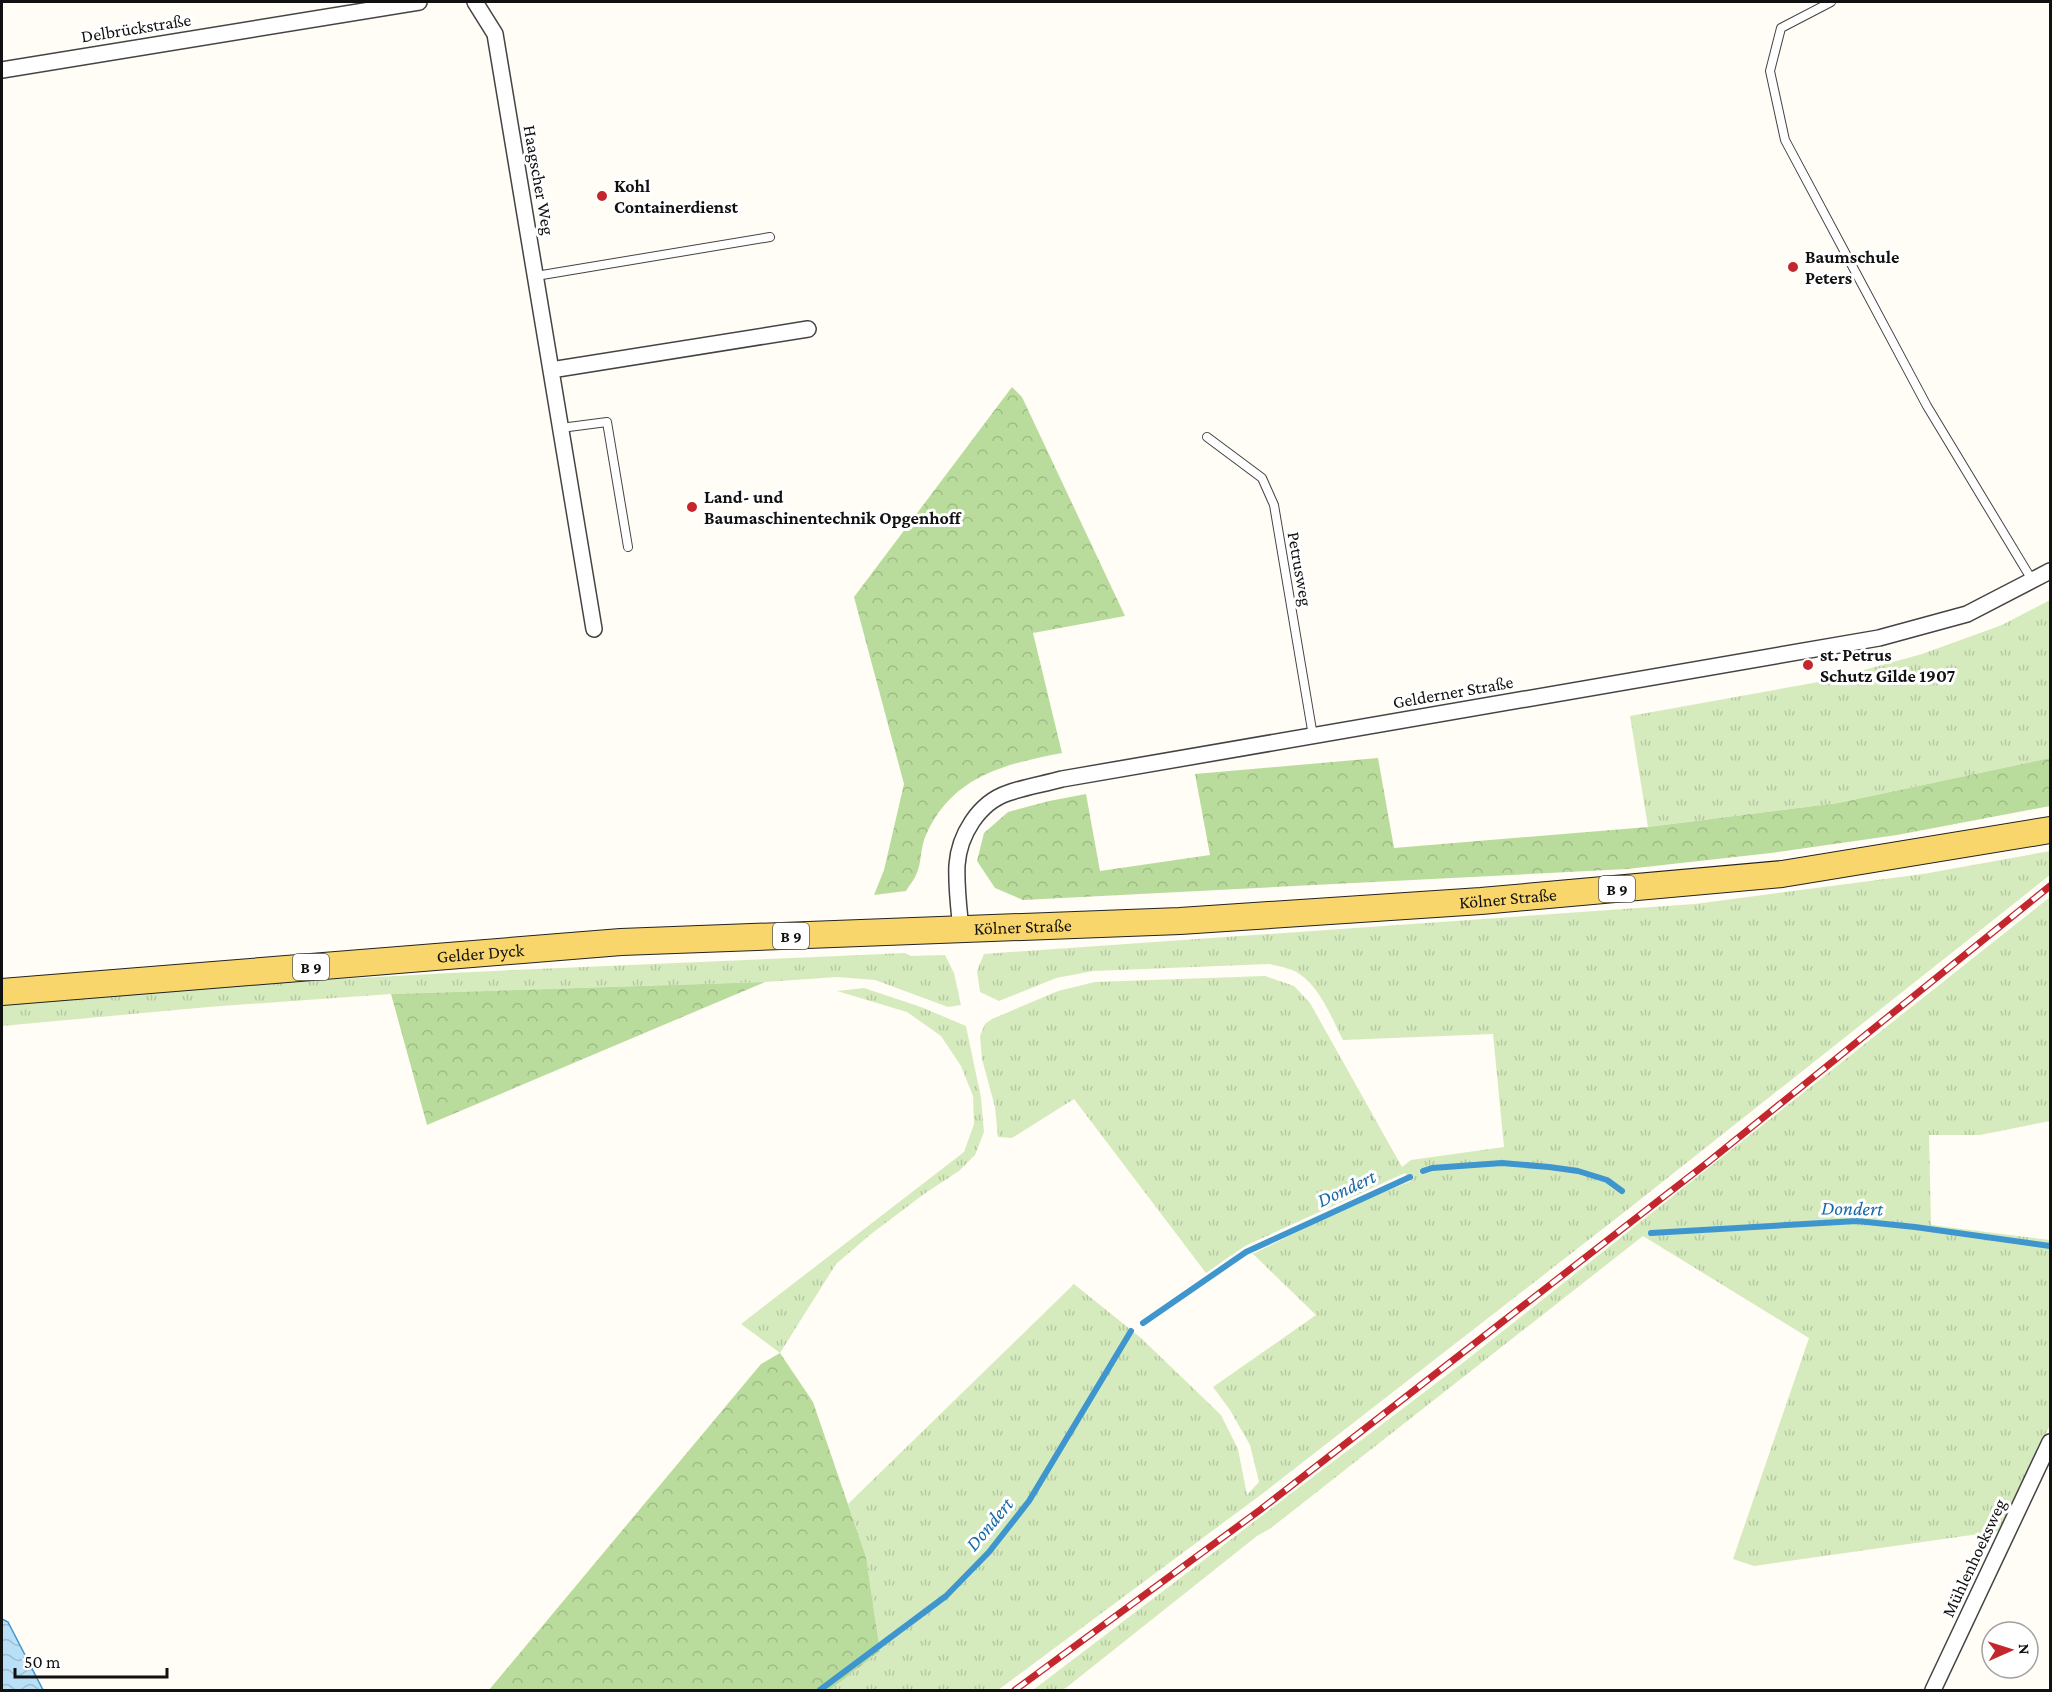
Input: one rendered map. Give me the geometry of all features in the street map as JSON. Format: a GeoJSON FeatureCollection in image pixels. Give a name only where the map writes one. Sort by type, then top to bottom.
{"type":"FeatureCollection","features":[{"type":"Feature","properties":{"kind":"main road","name":"Kölner Straße"},"geometry":{"type":"LineString","coordinates":[[961,930],[1180,921],[1481,901],[1759,876],[2050,830]]}},
{"type":"Feature","properties":{"kind":"main road","name":"Gelder Dyck"},"geometry":{"type":"LineString","coordinates":[[2,992],[621,942],[961,930]]}},
{"type":"Feature","properties":{"kind":"street","name":"Delbrückstraße"},"geometry":{"type":"LineString","coordinates":[[2,70],[419,2]]}},
{"type":"Feature","properties":{"kind":"street","name":"Haagscher Weg"},"geometry":{"type":"LineString","coordinates":[[475,2],[495,34],[594,628]]}},
{"type":"Feature","properties":{"kind":"street"},"geometry":{"type":"LineString","coordinates":[[551,370],[808,329]]}},
{"type":"Feature","properties":{"kind":"street","name":"Gelderner Straße"},"geometry":{"type":"LineString","coordinates":[[961,930],[957,865],[962,841],[973,820],[988,805],[1006,794],[1062,779],[1879,638],[1967,614],[2033,582],[2050,571]]}},
{"type":"Feature","properties":{"kind":"street","name":"Mühlenhoeksweg"},"geometry":{"type":"LineString","coordinates":[[1934,1690],[2050,1442]]}},
{"type":"Feature","properties":{"kind":"lane"},"geometry":{"type":"LineString","coordinates":[[1831,2],[1781,28],[1770,71],[1785,140],[1927,406],[2033,582]]}},
{"type":"Feature","properties":{"kind":"lane"},"geometry":{"type":"LineString","coordinates":[[536,276],[770,237]]}},
{"type":"Feature","properties":{"kind":"lane"},"geometry":{"type":"LineString","coordinates":[[561,428],[607,422],[628,547]]}},
{"type":"Feature","properties":{"kind":"lane","name":"Petrusweg"},"geometry":{"type":"LineString","coordinates":[[1207,436],[1262,477],[1274,506],[1313,736]]}},
{"type":"Feature","properties":{"kind":"green space"},"geometry":{"type":"Polygon","coordinates":[[[1012,387],[1022,397],[1125,616],[1033,633],[1062,753],[1001,768],[965,786],[937,815],[924,840],[918,870],[906,891],[874,895],[884,870],[904,784],[854,597],[1012,387]]]}},
{"type":"Feature","properties":{"kind":"green space"},"geometry":{"type":"Polygon","coordinates":[[[2050,600],[2050,758],[1838,803],[1648,827],[1630,716],[1824,681],[1922,654],[2002,625],[2050,600]]]}},
{"type":"Feature","properties":{"kind":"green space"},"geometry":{"type":"Polygon","coordinates":[[[1378,758],[1394,848],[1648,827],[1838,803],[2050,758],[2050,806],[1897,835],[1771,853],[1627,869],[1023,900],[995,888],[977,861],[984,833],[1008,812],[1086,794],[1100,871],[1210,855],[1195,774],[1378,758]]]}},
{"type":"Feature","properties":{"kind":"green space"},"geometry":{"type":"Polygon","coordinates":[[[2050,851],[2050,875],[1627,1210],[1262,1494],[998,1690],[830,1690],[880,1651],[866,1557],[848,1504],[1074,1284],[1141,1338],[1221,1415],[1238,1449],[1247,1495],[1259,1482],[1250,1445],[1230,1410],[1213,1387],[1316,1315],[1253,1254],[1343,1209],[1411,1181],[1405,1173],[1245,1246],[1206,1273],[1074,1099],[1012,1138],[998,1137],[995,1107],[982,1059],[980,1036],[985,1024],[1058,991],[1095,982],[1265,976],[1294,986],[1310,1003],[1402,1167],[1411,1160],[1504,1147],[1493,1034],[1343,1040],[1323,1001],[1309,982],[1292,970],[1269,964],[1093,971],[1056,978],[999,1001],[980,992],[977,971],[984,954],[1695,904],[1923,874],[2050,851]]]}},
{"type":"Feature","properties":{"kind":"green space"},"geometry":{"type":"Polygon","coordinates":[[[2050,897],[2050,1121],[1980,1135],[1929,1135],[1931,1225],[2050,1240],[2050,1425],[2000,1531],[1754,1566],[1733,1559],[1809,1338],[1643,1236],[1067,1687],[1062,1690],[1033,1690],[1460,1365],[2050,897]]]}},
{"type":"Feature","properties":{"kind":"green space"},"geometry":{"type":"Polygon","coordinates":[[[905,953],[911,956],[945,955],[954,973],[961,1005],[948,1007],[875,980],[837,977],[765,982],[391,994],[208,1007],[2,1026],[2,1005],[115,995],[340,979],[905,953]]]}},
{"type":"Feature","properties":{"kind":"green space"},"geometry":{"type":"Polygon","coordinates":[[[765,982],[427,1125],[391,994],[765,982]]]}},
{"type":"Feature","properties":{"kind":"green space"},"geometry":{"type":"Polygon","coordinates":[[[864,988],[921,1007],[966,1026],[981,1098],[984,1132],[975,1155],[959,1171],[871,1234],[836,1264],[780,1353],[741,1324],[964,1152],[974,1124],[973,1096],[961,1066],[941,1036],[907,1012],[837,991],[864,988]]]}},
{"type":"Feature","properties":{"kind":"green space"},"geometry":{"type":"Polygon","coordinates":[[[780,1353],[813,1402],[866,1557],[880,1651],[830,1690],[489,1690],[761,1364],[780,1353]]]}},
{"type":"Feature","properties":{"kind":"water"},"geometry":{"type":"Polygon","coordinates":[[[2,1619],[8,1622],[43,1690],[2,1690],[2,1619]]]}},
{"type":"Feature","properties":{"kind":"waterway","name":"Dondert"},"geometry":{"type":"LineString","coordinates":[[1423,1171],[1432,1168],[1502,1163],[1549,1167],[1578,1171],[1607,1180],[1622,1191]]}},
{"type":"Feature","properties":{"kind":"waterway","name":"Dondert"},"geometry":{"type":"LineString","coordinates":[[1143,1323],[1246,1252],[1410,1177]]}},
{"type":"Feature","properties":{"kind":"waterway","name":"Dondert"},"geometry":{"type":"LineString","coordinates":[[1651,1233],[1857,1221],[2050,1246]]}},
{"type":"Feature","properties":{"kind":"waterway","name":"Dondert"},"geometry":{"type":"LineString","coordinates":[[820,1690],[946,1596],[989,1552],[1029,1501],[1131,1331]]}},
{"type":"Feature","properties":{"kind":"railway"},"geometry":{"type":"LineString","coordinates":[[1015,1690],[1260,1510],[1707,1163],[2050,886]]}},
{"type":"Feature","properties":{"kind":"place","name":"Kohl Containerdienst"},"geometry":{"type":"Point","coordinates":[602,196]}},
{"type":"Feature","properties":{"kind":"place","name":"Baumschule Peters"},"geometry":{"type":"Point","coordinates":[1793,267]}},
{"type":"Feature","properties":{"kind":"place","name":"Land- und Baumaschinentechnik Opgenhoff"},"geometry":{"type":"Point","coordinates":[692,507]}},
{"type":"Feature","properties":{"kind":"place","name":"st. Petrus Schutz Gilde 1907"},"geometry":{"type":"Point","coordinates":[1808,665]}}]}
